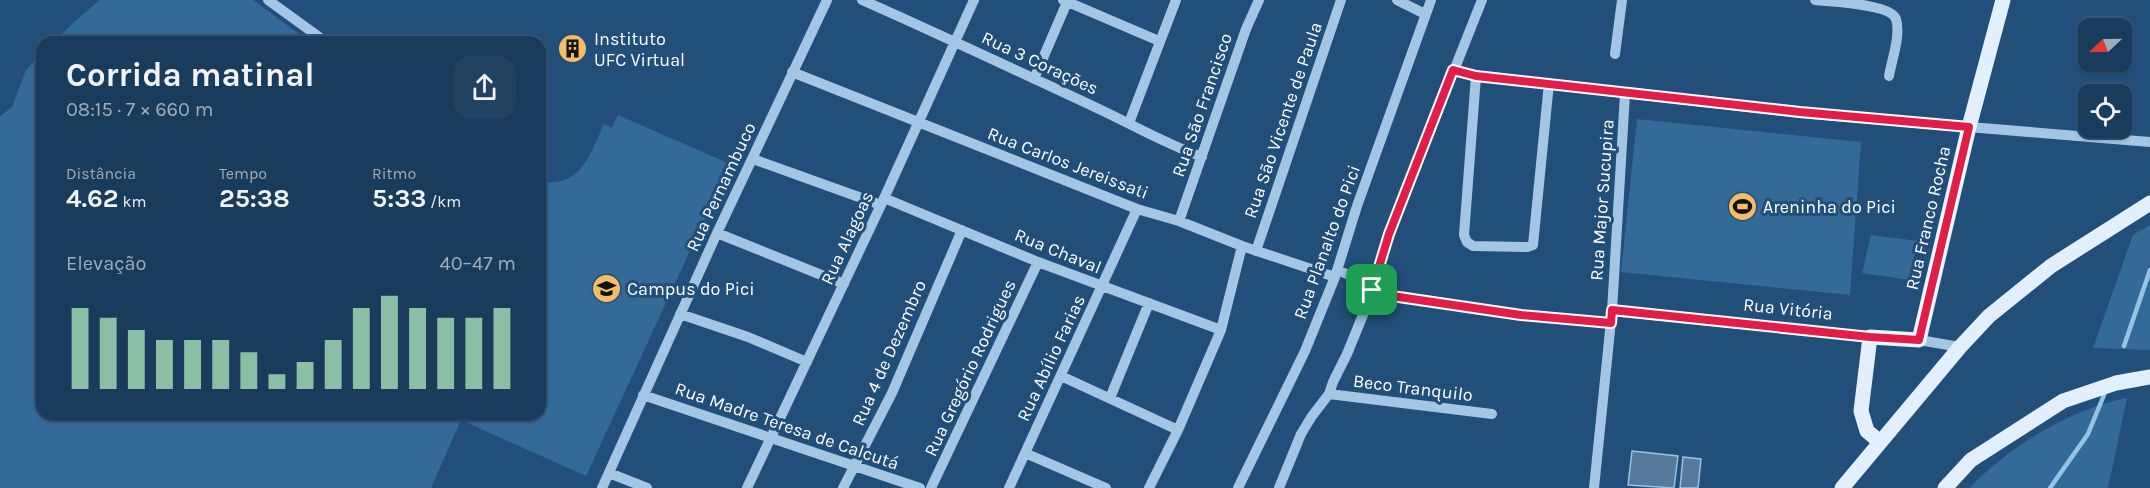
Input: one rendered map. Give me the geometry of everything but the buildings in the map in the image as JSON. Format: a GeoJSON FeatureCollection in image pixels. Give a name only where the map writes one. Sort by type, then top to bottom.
{"type":"FeatureCollection","features":[{"type":"Feature","properties":{"kind":"main road","name":"Rua Franco Rocha"},"geometry":{"type":"LineString","coordinates":[[1919,340],[1969,127],[2003,0]]}},
{"type":"Feature","properties":{"kind":"main road"},"geometry":{"type":"LineString","coordinates":[[1842,488],[1960,347],[1989,316],[2051,266],[2150,203]]}},
{"type":"Feature","properties":{"kind":"main road","name":"Rua Vitória"},"geometry":{"type":"LineString","coordinates":[[1870,337],[1919,340]]}},
{"type":"Feature","properties":{"kind":"main road"},"geometry":{"type":"LineString","coordinates":[[1870,337],[1861,411],[1867,431],[1880,442]]}},
{"type":"Feature","properties":{"kind":"main road"},"geometry":{"type":"LineString","coordinates":[[1945,488],[1971,460],[2063,401],[2116,383],[2150,377]]}},
{"type":"Feature","properties":{"kind":"street"},"geometry":{"type":"LineString","coordinates":[[268,0],[318,36]]}},
{"type":"Feature","properties":{"kind":"street","name":"Rua Pernambuco"},"geometry":{"type":"LineString","coordinates":[[602,488],[717,233],[827,0]]}},
{"type":"Feature","properties":{"kind":"street","name":"Rua 3 Corações"},"geometry":{"type":"LineString","coordinates":[[862,0],[956,41],[1129,123],[1174,147],[1202,157]]}},
{"type":"Feature","properties":{"kind":"street","name":"Rua Alagoas"},"geometry":{"type":"LineString","coordinates":[[747,488],[844,284],[974,0]]}},
{"type":"Feature","properties":{"kind":"street"},"geometry":{"type":"LineString","coordinates":[[1129,123],[1176,0]]}},
{"type":"Feature","properties":{"kind":"street","name":"Rua São Francisco"},"geometry":{"type":"LineString","coordinates":[[1179,221],[1258,0]]}},
{"type":"Feature","properties":{"kind":"street","name":"Rua São Vicente de Paula"},"geometry":{"type":"LineString","coordinates":[[1256,251],[1341,0]]}},
{"type":"Feature","properties":{"kind":"street"},"geometry":{"type":"LineString","coordinates":[[1396,0],[1425,14]]}},
{"type":"Feature","properties":{"kind":"street","name":"Rua Planalto do Pici"},"geometry":{"type":"LineString","coordinates":[[1238,488],[1305,351],[1336,274],[1431,0]]}},
{"type":"Feature","properties":{"kind":"street"},"geometry":{"type":"LineString","coordinates":[[1279,488],[1301,434],[1329,394],[1347,354],[1372,290],[1389,234],[1482,0]]}},
{"type":"Feature","properties":{"kind":"street"},"geometry":{"type":"LineString","coordinates":[[1615,54],[1622,0]]}},
{"type":"Feature","properties":{"kind":"street"},"geometry":{"type":"LineString","coordinates":[[1815,0],[1875,7],[1891,12],[1895,17],[1896,33],[1889,75]]}},
{"type":"Feature","properties":{"kind":"street"},"geometry":{"type":"LineString","coordinates":[[1034,79],[1066,1],[1159,41]]}},
{"type":"Feature","properties":{"kind":"street"},"geometry":{"type":"LineString","coordinates":[[1453,70],[1476,76],[1625,94],[1891,121],[2150,142]]}},
{"type":"Feature","properties":{"kind":"street","name":"Rua Carlos Jereissati"},"geometry":{"type":"LineString","coordinates":[[792,72],[1137,209],[1179,221],[1256,251],[1336,274]]}},
{"type":"Feature","properties":{"kind":"street"},"geometry":{"type":"LineString","coordinates":[[1476,76],[1464,235],[1467,242],[1473,246],[1527,247],[1533,245],[1548,84]]}},
{"type":"Feature","properties":{"kind":"street","name":"Rua Major Sucupira"},"geometry":{"type":"LineString","coordinates":[[1594,488],[1611,323],[1625,94]]}},
{"type":"Feature","properties":{"kind":"street","name":"Rua Chaval"},"geometry":{"type":"LineString","coordinates":[[753,159],[962,230],[1038,262],[1221,330]]}},
{"type":"Feature","properties":{"kind":"street","name":"Rua Abílio Farias"},"geometry":{"type":"LineString","coordinates":[[1009,488],[1137,209]]}},
{"type":"Feature","properties":{"kind":"street","name":"Rua 4 de Dezembro"},"geometry":{"type":"LineString","coordinates":[[843,488],[892,393],[962,230]]}},
{"type":"Feature","properties":{"kind":"street"},"geometry":{"type":"LineString","coordinates":[[717,233],[844,284]]}},
{"type":"Feature","properties":{"kind":"street"},"geometry":{"type":"LineString","coordinates":[[1149,488],[1178,430],[1221,330],[1242,246]]}},
{"type":"Feature","properties":{"kind":"street","name":"Rua Gregório Rodrigues"},"geometry":{"type":"LineString","coordinates":[[931,488],[1038,262]]}},
{"type":"Feature","properties":{"kind":"street"},"geometry":{"type":"LineString","coordinates":[[1336,274],[1354,277],[1372,290],[1392,296],[1521,315],[1611,323]]}},
{"type":"Feature","properties":{"kind":"street"},"geometry":{"type":"LineString","coordinates":[[1110,398],[1149,303]]}},
{"type":"Feature","properties":{"kind":"street","name":"Rua Vitória"},"geometry":{"type":"LineString","coordinates":[[1612,310],[1870,337]]}},
{"type":"Feature","properties":{"kind":"street"},"geometry":{"type":"LineString","coordinates":[[680,314],[748,337],[807,362]]}},
{"type":"Feature","properties":{"kind":"street","name":"Rua Vitória"},"geometry":{"type":"LineString","coordinates":[[1919,340],[1960,347]]}},
{"type":"Feature","properties":{"kind":"street"},"geometry":{"type":"LineString","coordinates":[[1061,376],[1178,430]]}},
{"type":"Feature","properties":{"kind":"street","name":"Beco Tranquilo"},"geometry":{"type":"LineString","coordinates":[[1329,394],[1492,414]]}},
{"type":"Feature","properties":{"kind":"street","name":"Rua Madre Teresa de Calcutá"},"geometry":{"type":"LineString","coordinates":[[643,395],[920,488]]}},
{"type":"Feature","properties":{"kind":"street"},"geometry":{"type":"LineString","coordinates":[[1025,453],[1106,488]]}},
{"type":"Feature","properties":{"kind":"street"},"geometry":{"type":"LineString","coordinates":[[609,474],[648,488]]}},
{"type":"Feature","properties":{"kind":"shaded area"},"geometry":{"type":"Polygon","coordinates":[[[100,0],[253,0],[302,36],[60,36],[100,0]]]}},
{"type":"Feature","properties":{"kind":"shaded area"},"geometry":{"type":"Polygon","coordinates":[[[36,60],[36,420],[461,420],[431,488],[0,488],[0,116],[12,107],[26,70],[36,60]]]}},
{"type":"Feature","properties":{"kind":"shaded area"},"geometry":{"type":"Polygon","coordinates":[[[618,115],[730,164],[586,476],[461,420],[546,420],[546,181],[565,180],[575,174],[588,157],[604,124],[612,128],[618,115]]]}},
{"type":"Feature","properties":{"kind":"shaded area","name":"Areninha do Pici"},"geometry":{"type":"Polygon","coordinates":[[[1637,119],[1861,142],[1850,295],[1621,272],[1637,119]]]}},
{"type":"Feature","properties":{"kind":"shaded area"},"geometry":{"type":"Polygon","coordinates":[[[2150,225],[2150,350],[2093,348],[2133,235],[2150,225]]]}},
{"type":"Feature","properties":{"kind":"shaded area"},"geometry":{"type":"Polygon","coordinates":[[[1871,235],[1918,241],[1909,280],[1862,273],[1871,235]]]}},
{"type":"Feature","properties":{"kind":"shaded area"},"geometry":{"type":"Polygon","coordinates":[[[2127,398],[2108,488],[1970,488],[2003,458],[2042,431],[2085,411],[2127,398]]]}},
{"type":"Feature","properties":{"kind":"shaded area"},"geometry":{"type":"Polygon","coordinates":[[[1632,451],[1678,456],[1674,488],[1628,485],[1632,451]]]}},
{"type":"Feature","properties":{"kind":"shaded area"},"geometry":{"type":"Polygon","coordinates":[[[1683,457],[1701,459],[1698,488],[1680,488],[1683,457]]]}},
{"type":"Feature","properties":{"kind":"waterway"},"geometry":{"type":"LineString","coordinates":[[2124,346],[2150,270]]}},
{"type":"Feature","properties":{"kind":"waterway"},"geometry":{"type":"LineString","coordinates":[[2050,488],[2088,434],[2106,390]]}},
{"type":"Feature","properties":{"kind":"place","name":"Instituto UFC Virtual"},"geometry":{"type":"Point","coordinates":[573,49]}},
{"type":"Feature","properties":{"kind":"place","name":"Areninha do Pici"},"geometry":{"type":"Point","coordinates":[1742,207]}},
{"type":"Feature","properties":{"kind":"place","name":"Campus do Pici"},"geometry":{"type":"Point","coordinates":[606,289]}},
{"type":"Feature","properties":{"kind":"route"},"geometry":{"type":"LineString","coordinates":[[1453,70],[1476,76],[1625,94],[1969,127],[1919,340],[1612,310],[1611,323],[1521,315],[1392,296],[1372,290],[1389,234],[1453,70]]}}]}
